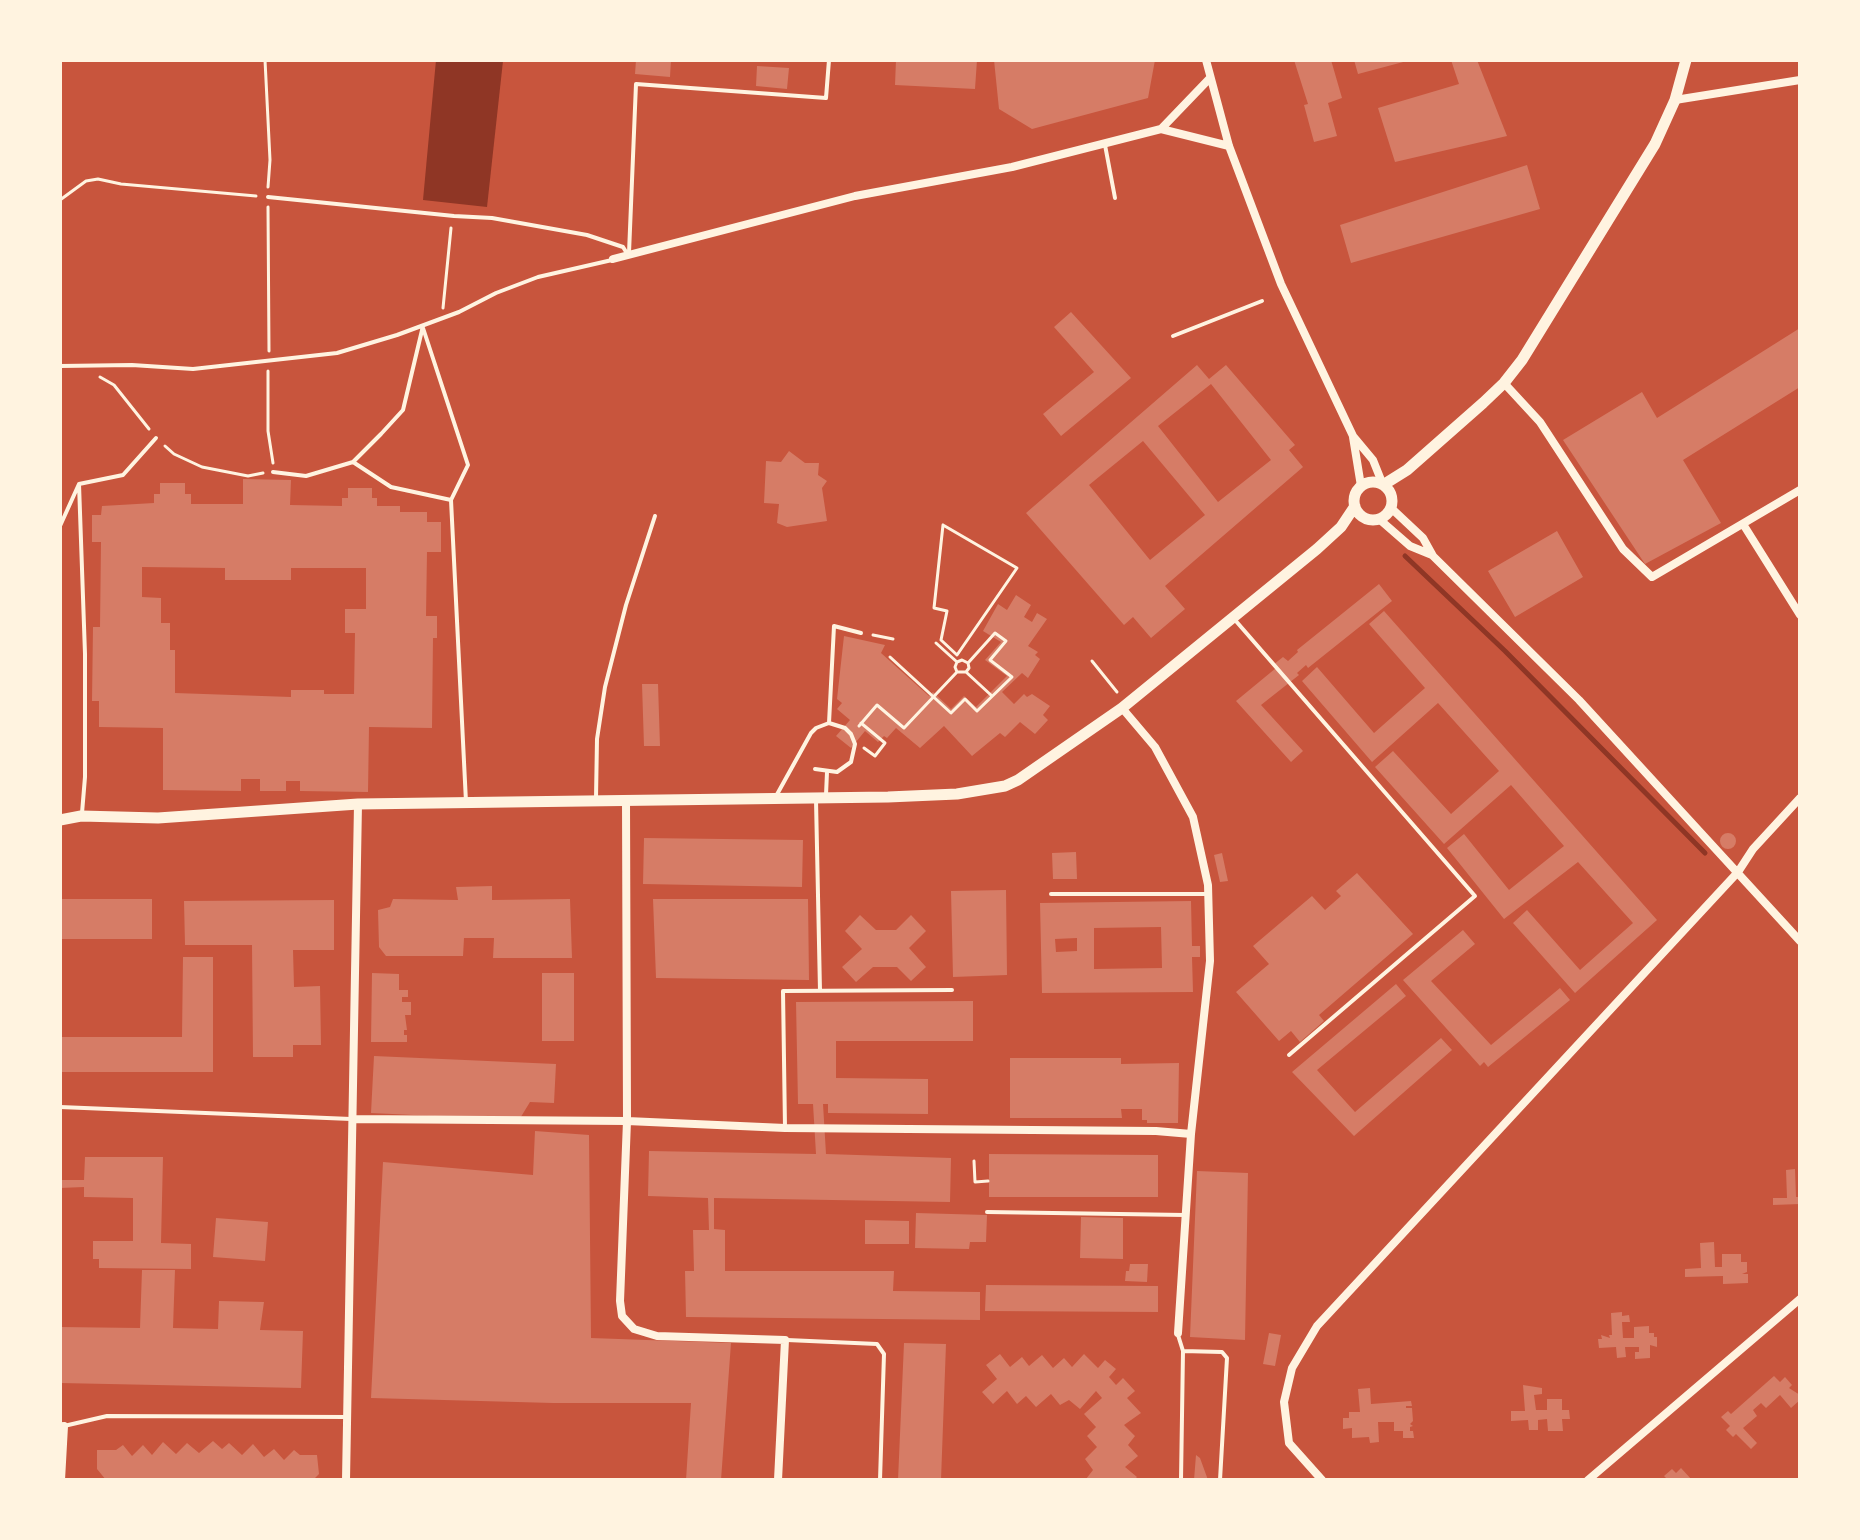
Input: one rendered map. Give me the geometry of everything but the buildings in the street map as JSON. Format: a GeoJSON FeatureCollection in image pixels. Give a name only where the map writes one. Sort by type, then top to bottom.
{"type":"FeatureCollection","features":[{"type":"Feature","properties":{"kind":"street"},"geometry":{"type":"LineString","coordinates":[[1206,60],[1229,146],[1281,284],[1353,436],[1373,460],[1391,502],[1423,538],[1433,556],[1579,700],[1800,941]]}},
{"type":"Feature","properties":{"kind":"street"},"geometry":{"type":"LineString","coordinates":[[1341,527],[1355,506],[1355,495],[1361,486],[1372,482],[1383,485],[1407,470],[1504,383],[1522,360],[1655,144],[1675,100],[1686,60]]}},
{"type":"Feature","properties":{"kind":"street"},"geometry":{"type":"LineString","coordinates":[[1161,129],[1210,78]]}},
{"type":"Feature","properties":{"kind":"street"},"geometry":{"type":"LineString","coordinates":[[1675,100],[1800,80]]}},
{"type":"Feature","properties":{"kind":"street"},"geometry":{"type":"LineString","coordinates":[[613,259],[855,196],[1012,167],[1161,129],[1229,146]]}},
{"type":"Feature","properties":{"kind":"street"},"geometry":{"type":"LineString","coordinates":[[1504,383],[1540,422],[1623,549],[1652,577],[1800,490]]}},
{"type":"Feature","properties":{"kind":"street"},"geometry":{"type":"LineString","coordinates":[[1353,436],[1361,486]]}},
{"type":"Feature","properties":{"kind":"street"},"geometry":{"type":"LineString","coordinates":[[1379,519],[1399,491],[1407,470]]}},
{"type":"Feature","properties":{"kind":"street"},"geometry":{"type":"LineString","coordinates":[[1355,506],[1363,517]]}},
{"type":"Feature","properties":{"kind":"street"},"geometry":{"type":"LineString","coordinates":[[60,820],[81,816],[158,818],[358,804],[957,794],[1005,786],[1122,708],[1341,527],[1363,517],[1379,519],[1410,546],[1433,556]]}},
{"type":"Feature","properties":{"kind":"street"},"geometry":{"type":"LineString","coordinates":[[1743,524],[1800,615]]}},
{"type":"Feature","properties":{"kind":"street"},"geometry":{"type":"LineString","coordinates":[[1122,708],[1155,747],[1193,817],[1208,894],[1210,961],[1191,1134],[1178,1333]]}},
{"type":"Feature","properties":{"kind":"street"},"geometry":{"type":"LineString","coordinates":[[1322,1480],[1289,1443],[1284,1402],[1292,1368],[1317,1326],[1738,872],[1753,849],[1800,798]]}},
{"type":"Feature","properties":{"kind":"street"},"geometry":{"type":"LineString","coordinates":[[626,800],[627,1121],[622,1316],[634,1329],[657,1336],[785,1340],[778,1480]]}},
{"type":"Feature","properties":{"kind":"street"},"geometry":{"type":"LineString","coordinates":[[346,1480],[358,804]]}},
{"type":"Feature","properties":{"kind":"street"},"geometry":{"type":"LineString","coordinates":[[354,1119],[627,1121],[785,1128],[1156,1131],[1191,1134]]}},
{"type":"Feature","properties":{"kind":"street"},"geometry":{"type":"LineString","coordinates":[[1588,1480],[1800,1299]]}},
{"type":"Feature","properties":{"kind":"street"},"geometry":{"type":"LineString","coordinates":[[61,1480],[62,1425]]}},
{"type":"Feature","properties":{"kind":"lane"},"geometry":{"type":"LineString","coordinates":[[629,256],[636,84],[826,98],[829,60]]}},
{"type":"Feature","properties":{"kind":"lane"},"geometry":{"type":"LineString","coordinates":[[1104,143],[1115,198]]}},
{"type":"Feature","properties":{"kind":"lane"},"geometry":{"type":"LineString","coordinates":[[268,197],[492,218],[587,235],[623,247],[629,256]]}},
{"type":"Feature","properties":{"kind":"lane"},"geometry":{"type":"LineString","coordinates":[[60,366],[193,369],[337,353],[423,326],[538,277],[613,259]]}},
{"type":"Feature","properties":{"kind":"lane"},"geometry":{"type":"LineString","coordinates":[[1173,336],[1262,301]]}},
{"type":"Feature","properties":{"kind":"lane"},"geometry":{"type":"LineString","coordinates":[[273,472],[306,476],[353,462],[403,410],[423,326]]}},
{"type":"Feature","properties":{"kind":"lane"},"geometry":{"type":"LineString","coordinates":[[423,326],[468,465],[451,500],[466,802]]}},
{"type":"Feature","properties":{"kind":"lane"},"geometry":{"type":"LineString","coordinates":[[79,484],[123,475],[156,438]]}},
{"type":"Feature","properties":{"kind":"lane"},"geometry":{"type":"LineString","coordinates":[[353,462],[391,487],[451,500]]}},
{"type":"Feature","properties":{"kind":"lane"},"geometry":{"type":"LineString","coordinates":[[60,526],[79,484]]}},
{"type":"Feature","properties":{"kind":"lane"},"geometry":{"type":"LineString","coordinates":[[79,484],[85,654],[85,777],[81,816]]}},
{"type":"Feature","properties":{"kind":"lane"},"geometry":{"type":"LineString","coordinates":[[595,800],[597,739],[605,687],[626,605],[655,516]]}},
{"type":"Feature","properties":{"kind":"lane"},"geometry":{"type":"LineString","coordinates":[[1233,618],[1475,896],[1289,1055]]}},
{"type":"Feature","properties":{"kind":"lane"},"geometry":{"type":"LineString","coordinates":[[829,723],[834,626],[861,633]]}},
{"type":"Feature","properties":{"kind":"lane"},"geometry":{"type":"LineString","coordinates":[[775,798],[811,733],[829,723],[845,728],[855,744],[851,762],[837,772],[815,769]]}},
{"type":"Feature","properties":{"kind":"lane"},"geometry":{"type":"LineString","coordinates":[[820,991],[821,798],[827,772]]}},
{"type":"Feature","properties":{"kind":"lane"},"geometry":{"type":"LineString","coordinates":[[1051,894],[1208,894]]}},
{"type":"Feature","properties":{"kind":"lane"},"geometry":{"type":"LineString","coordinates":[[785,1128],[783,991],[952,990]]}},
{"type":"Feature","properties":{"kind":"lane"},"geometry":{"type":"LineString","coordinates":[[60,1107],[354,1119]]}},
{"type":"Feature","properties":{"kind":"lane"},"geometry":{"type":"LineString","coordinates":[[987,1212],[1187,1215]]}},
{"type":"Feature","properties":{"kind":"lane"},"geometry":{"type":"LineString","coordinates":[[1178,1333],[1183,1351],[1181,1480]]}},
{"type":"Feature","properties":{"kind":"lane"},"geometry":{"type":"LineString","coordinates":[[785,1340],[877,1344],[884,1354],[880,1480]]}},
{"type":"Feature","properties":{"kind":"lane"},"geometry":{"type":"LineString","coordinates":[[1183,1351],[1222,1352],[1227,1358],[1220,1480]]}},
{"type":"Feature","properties":{"kind":"lane"},"geometry":{"type":"LineString","coordinates":[[62,1425],[107,1416],[348,1417]]}},
{"type":"Feature","properties":{"kind":"path"},"geometry":{"type":"LineString","coordinates":[[79,366],[114,385],[156,438],[174,454],[202,467],[248,476],[273,472],[268,431],[270,160],[265,60]]}},
{"type":"Feature","properties":{"kind":"path"},"geometry":{"type":"LineString","coordinates":[[60,200],[86,181],[98,179],[121,184],[268,197]]}},
{"type":"Feature","properties":{"kind":"path"},"geometry":{"type":"LineString","coordinates":[[442,318],[454,216]]}},
{"type":"Feature","properties":{"kind":"path"},"geometry":{"type":"LineString","coordinates":[[936,643],[953,654],[957,655],[1017,568],[943,525],[934,608],[947,611],[941,640],[953,654],[957,672]]}},
{"type":"Feature","properties":{"kind":"path"},"geometry":{"type":"LineString","coordinates":[[861,633],[893,639]]}},
{"type":"Feature","properties":{"kind":"path"},"geometry":{"type":"LineString","coordinates":[[890,657],[951,713],[965,699],[977,711],[1012,677],[990,660],[1006,641],[995,633],[968,663],[966,672]]}},
{"type":"Feature","properties":{"kind":"path"},"geometry":{"type":"LineString","coordinates":[[957,662],[962,660],[968,663]]}},
{"type":"Feature","properties":{"kind":"path"},"geometry":{"type":"LineString","coordinates":[[1092,661],[1117,692]]}},
{"type":"Feature","properties":{"kind":"path"},"geometry":{"type":"LineString","coordinates":[[851,734],[877,705],[904,728],[957,672],[966,672],[992,696]]}},
{"type":"Feature","properties":{"kind":"path"},"geometry":{"type":"LineString","coordinates":[[861,723],[885,743],[875,756],[864,748]]}},
{"type":"Feature","properties":{"kind":"path"},"geometry":{"type":"LineString","coordinates":[[974,1161],[975,1182],[988,1181]]}},
{"type":"Feature","properties":{"kind":"shaded area"},"geometry":{"type":"Polygon","coordinates":[[[436,60],[503,61],[487,207],[423,200],[436,60]]]}},
{"type":"Feature","properties":{"kind":"waterway"},"geometry":{"type":"LineString","coordinates":[[1405,556],[1505,651],[1705,853]]}}]}
